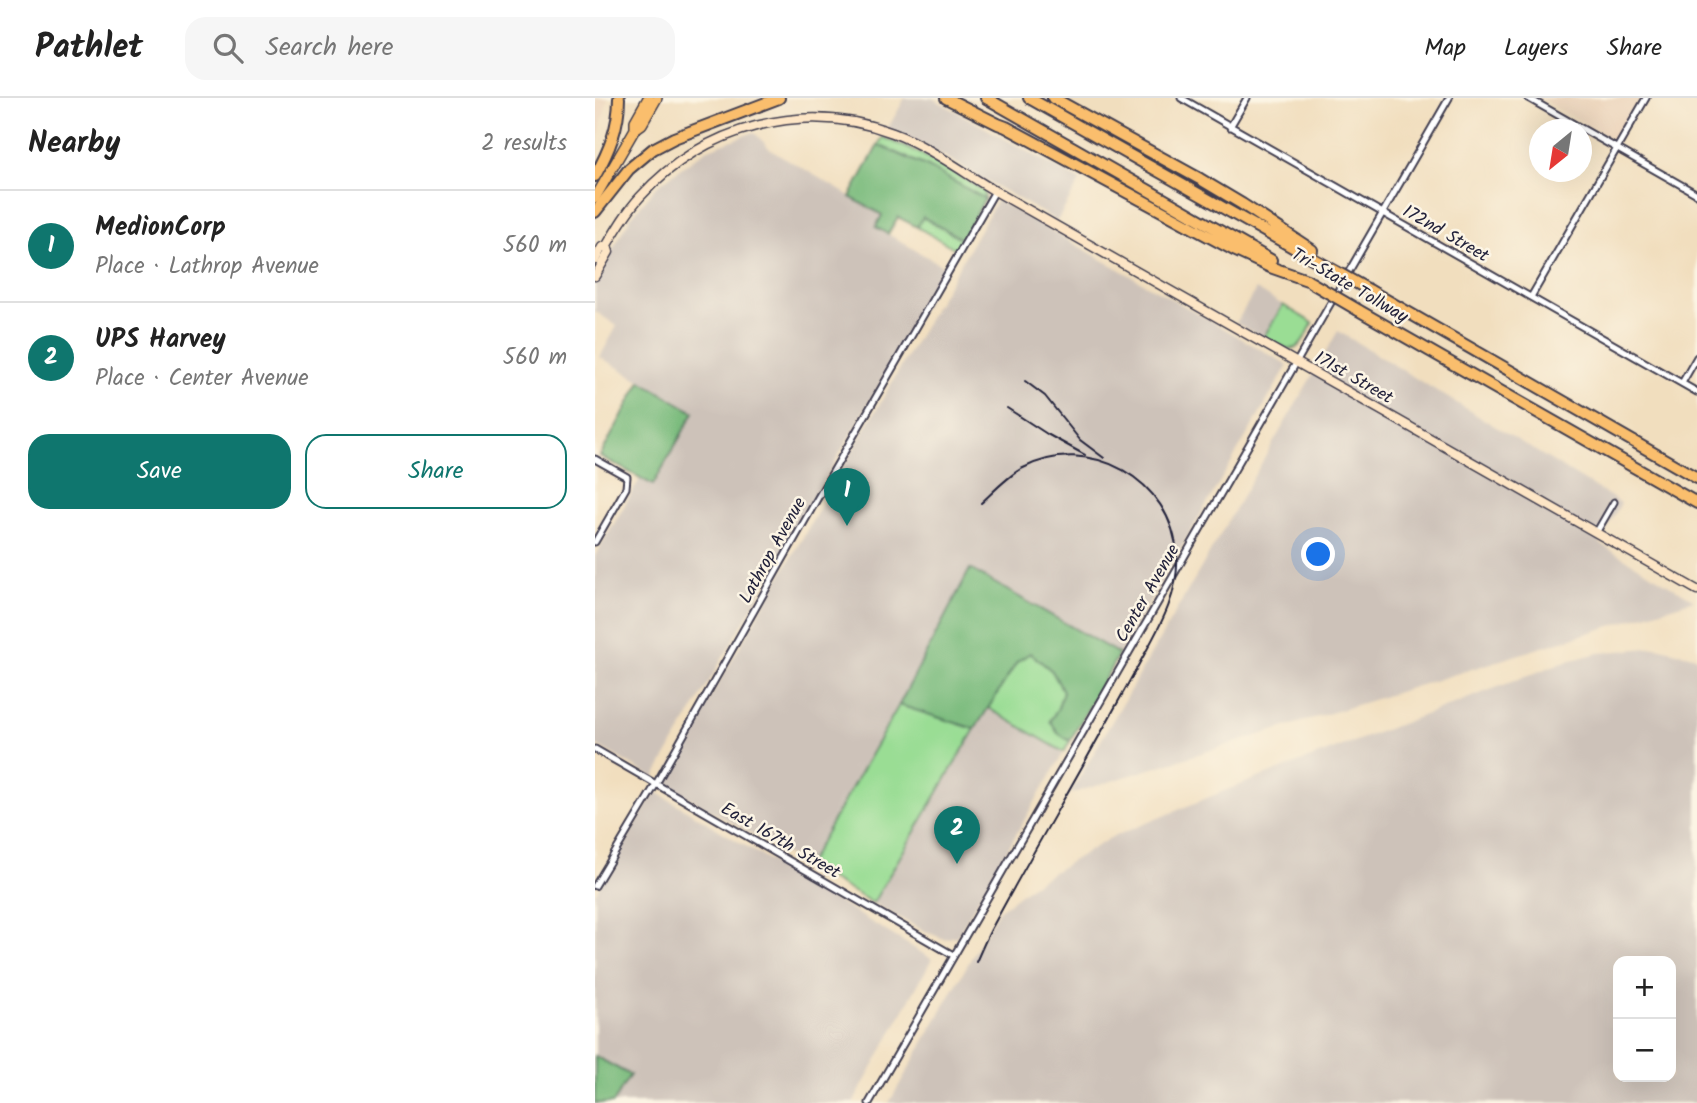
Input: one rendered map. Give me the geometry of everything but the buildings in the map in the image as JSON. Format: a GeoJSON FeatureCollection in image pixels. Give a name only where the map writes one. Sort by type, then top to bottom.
{"type":"FeatureCollection","features":[{"type":"Feature","properties":{"kind":"highway"},"geometry":{"type":"LineString","coordinates":[[595,176],[614,136],[619,98]]}},
{"type":"Feature","properties":{"kind":"highway"},"geometry":{"type":"LineString","coordinates":[[595,212],[629,169],[653,149],[669,140],[779,98]]}},
{"type":"Feature","properties":{"kind":"highway"},"geometry":{"type":"LineString","coordinates":[[946,98],[1006,127],[1236,251],[1308,281]]}},
{"type":"Feature","properties":{"kind":"highway"},"geometry":{"type":"LineString","coordinates":[[959,98],[1006,127]]}},
{"type":"Feature","properties":{"kind":"highway","name":"Tri-State Tollway"},"geometry":{"type":"LineString","coordinates":[[986,98],[1697,503]]}},
{"type":"Feature","properties":{"kind":"highway","name":"Tri-State Tollway"},"geometry":{"type":"LineString","coordinates":[[1030,98],[1321,260],[1366,289],[1697,478]]}},
{"type":"Feature","properties":{"kind":"highway"},"geometry":{"type":"LineString","coordinates":[[1053,98],[1242,204],[1321,260]]}},
{"type":"Feature","properties":{"kind":"highway"},"geometry":{"type":"LineString","coordinates":[[1062,98],[1104,125]]}},
{"type":"Feature","properties":{"kind":"main road"},"geometry":{"type":"LineString","coordinates":[[635,129],[635,121],[648,98]]}},
{"type":"Feature","properties":{"kind":"main road"},"geometry":{"type":"LineString","coordinates":[[595,198],[635,129],[642,124],[657,98]]}},
{"type":"Feature","properties":{"kind":"street","name":"172nd Street"},"geometry":{"type":"LineString","coordinates":[[1181,98],[1697,392]]}},
{"type":"Feature","properties":{"kind":"street"},"geometry":{"type":"LineString","coordinates":[[1230,127],[1247,98]]}},
{"type":"Feature","properties":{"kind":"street","name":"Center Avenue"},"geometry":{"type":"LineString","coordinates":[[869,1103],[1449,98]]}},
{"type":"Feature","properties":{"kind":"street"},"geometry":{"type":"LineString","coordinates":[[1528,98],[1697,194]]}},
{"type":"Feature","properties":{"kind":"street"},"geometry":{"type":"LineString","coordinates":[[1531,297],[1646,98]]}},
{"type":"Feature","properties":{"kind":"street","name":"171st Street"},"geometry":{"type":"LineString","coordinates":[[607,245],[631,207],[647,190],[681,162],[730,133],[766,122],[800,118],[863,124],[896,134],[1697,590]]}},
{"type":"Feature","properties":{"kind":"street","name":"Lathrop Avenue"},"geometry":{"type":"LineString","coordinates":[[595,886],[995,191]]}},
{"type":"Feature","properties":{"kind":"street"},"geometry":{"type":"LineString","coordinates":[[595,260],[602,247],[607,245],[609,252],[595,276]]}},
{"type":"Feature","properties":{"kind":"street"},"geometry":{"type":"LineString","coordinates":[[1682,383],[1697,356]]}},
{"type":"Feature","properties":{"kind":"street"},"geometry":{"type":"LineString","coordinates":[[595,459],[627,477],[626,488],[595,542]]}},
{"type":"Feature","properties":{"kind":"street"},"geometry":{"type":"LineString","coordinates":[[1596,533],[1614,502]]}},
{"type":"Feature","properties":{"kind":"street","name":"East 167th Street"},"geometry":{"type":"LineString","coordinates":[[595,749],[953,955]]}},
{"type":"Feature","properties":{"kind":"shaded area"},"geometry":{"type":"Polygon","coordinates":[[[595,98],[608,98],[595,151],[595,98]]]}},
{"type":"Feature","properties":{"kind":"shaded area"},"geometry":{"type":"Polygon","coordinates":[[[905,98],[932,98],[1080,181],[1057,221],[946,157],[888,128],[905,98]]]}},
{"type":"Feature","properties":{"kind":"shaded area"},"geometry":{"type":"Polygon","coordinates":[[[1539,98],[1641,98],[1617,142],[1592,128],[1592,119],[1576,119],[1539,98]]]}},
{"type":"Feature","properties":{"kind":"shaded area"},"geometry":{"type":"Polygon","coordinates":[[[754,132],[770,149],[882,215],[876,227],[946,268],[654,778],[595,744],[595,556],[640,479],[653,485],[694,412],[600,357],[617,326],[595,311],[595,280],[631,217],[658,185],[706,150],[754,132]]]}},
{"type":"Feature","properties":{"kind":"shaded area"},"geometry":{"type":"Polygon","coordinates":[[[997,200],[1288,365],[1119,654],[970,570],[899,705],[807,866],[662,782],[997,200]]]}},
{"type":"Feature","properties":{"kind":"shaded area"},"geometry":{"type":"Polygon","coordinates":[[[1256,289],[1283,305],[1263,338],[1236,323],[1256,289]]]}},
{"type":"Feature","properties":{"kind":"shaded area"},"geometry":{"type":"Polygon","coordinates":[[[1338,331],[1621,503],[1599,543],[1694,600],[1070,794],[1338,331]]]}},
{"type":"Feature","properties":{"kind":"shaded area"},"geometry":{"type":"Polygon","coordinates":[[[1657,647],[1697,657],[1697,1103],[889,1103],[998,911],[1032,885],[1110,838],[1224,791],[1564,662],[1599,653],[1657,647]]]}},
{"type":"Feature","properties":{"kind":"shaded area"},"geometry":{"type":"Polygon","coordinates":[[[988,708],[1064,752],[957,936],[944,939],[873,903],[988,708]]]}},
{"type":"Feature","properties":{"kind":"shaded area"},"geometry":{"type":"Polygon","coordinates":[[[655,791],[932,959],[853,1103],[595,1103],[595,894],[655,791]]]}},
{"type":"Feature","properties":{"kind":"green space"},"geometry":{"type":"Polygon","coordinates":[[[883,137],[921,154],[984,191],[985,199],[928,167],[878,145],[883,137]]]}},
{"type":"Feature","properties":{"kind":"green space"},"geometry":{"type":"Polygon","coordinates":[[[878,145],[928,167],[985,199],[962,239],[923,217],[917,227],[898,217],[888,234],[876,227],[882,215],[850,197],[878,145]]]}},
{"type":"Feature","properties":{"kind":"green space"},"geometry":{"type":"Polygon","coordinates":[[[922,217],[962,239],[956,249],[917,227],[922,217]]]}},
{"type":"Feature","properties":{"kind":"green space"},"geometry":{"type":"Polygon","coordinates":[[[1283,305],[1313,323],[1298,346],[1289,349],[1263,338],[1283,305]]]}},
{"type":"Feature","properties":{"kind":"green space"},"geometry":{"type":"Polygon","coordinates":[[[641,381],[694,412],[653,485],[600,456],[641,381]]]}},
{"type":"Feature","properties":{"kind":"green space"},"geometry":{"type":"Polygon","coordinates":[[[970,569],[1119,654],[1070,741],[1058,733],[1050,721],[1058,708],[1063,691],[1052,671],[1030,653],[1017,662],[975,729],[899,705],[970,569]]]}},
{"type":"Feature","properties":{"kind":"green space"},"geometry":{"type":"Polygon","coordinates":[[[1030,652],[1052,671],[1063,691],[1058,708],[1050,721],[1058,733],[1070,741],[1064,752],[988,708],[1017,662],[1030,652]]]}},
{"type":"Feature","properties":{"kind":"green space"},"geometry":{"type":"Polygon","coordinates":[[[899,705],[975,729],[873,903],[807,866],[899,705]]]}},
{"type":"Feature","properties":{"kind":"green space"},"geometry":{"type":"Polygon","coordinates":[[[595,1056],[630,1075],[613,1103],[595,1103],[595,1056]]]}},
{"type":"Feature","properties":{"kind":"railway"},"geometry":{"type":"LineString","coordinates":[[1025,381],[1045,396],[1080,440],[1104,458]]}},
{"type":"Feature","properties":{"kind":"railway"},"geometry":{"type":"LineString","coordinates":[[1007,408],[1085,455]]}},
{"type":"Feature","properties":{"kind":"railway"},"geometry":{"type":"LineString","coordinates":[[976,962],[1008,898],[1157,632],[1168,608],[1177,570],[1172,529],[1161,505],[1144,485],[1123,470],[1099,460],[1073,456],[1047,459],[1016,472],[981,503]]}},
{"type":"Feature","properties":{"kind":"place","name":"MedionCorp"},"geometry":{"type":"Point","coordinates":[847,526]}},
{"type":"Feature","properties":{"kind":"place","name":"UPS Harvey"},"geometry":{"type":"Point","coordinates":[957,864]}}]}
